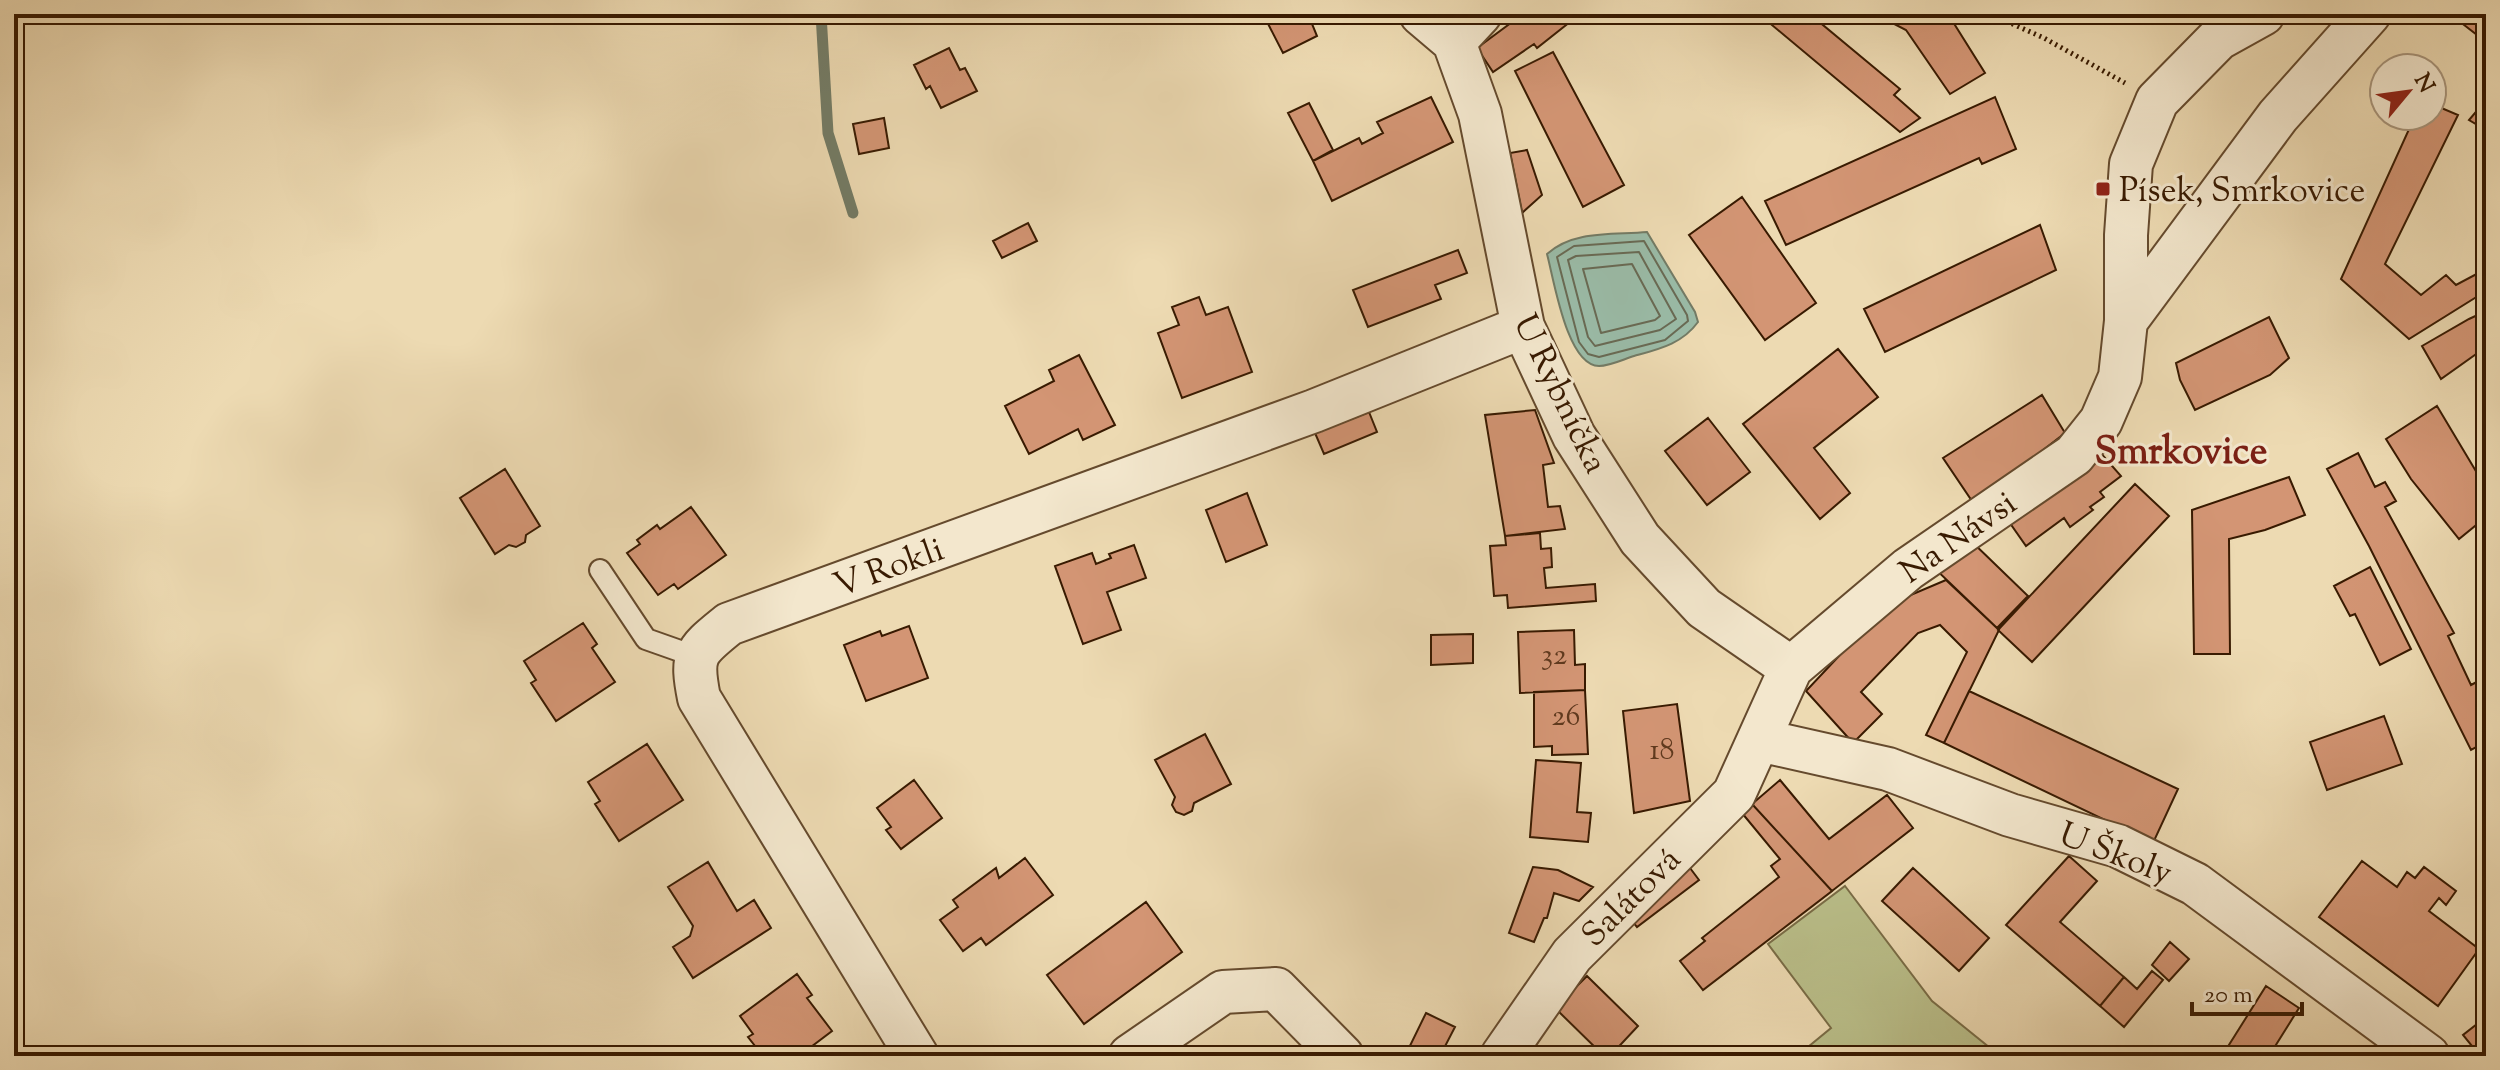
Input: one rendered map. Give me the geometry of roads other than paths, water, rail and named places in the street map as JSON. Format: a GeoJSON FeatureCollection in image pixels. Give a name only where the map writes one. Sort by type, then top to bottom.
{"type":"FeatureCollection","features":[{"type":"Feature","properties":{"kind":"street","name":"U Rybníčka"},"geometry":{"type":"LineString","coordinates":[[1421,14],[1467,28],[1480,114],[1523,327],[1574,436],[1640,539],[1704,608],[1791,668]]}},
{"type":"Feature","properties":{"kind":"street","name":"Na Návsi"},"geometry":{"type":"LineString","coordinates":[[1759,740],[1791,668],[1908,569],[2074,455],[2101,421],[2120,377],[2126,321],[2126,235],[2131,164],[2157,101],[2218,39],[2263,14]]}},
{"type":"Feature","properties":{"kind":"street"},"geometry":{"type":"LineString","coordinates":[[2126,321],[2278,116],[2369,14]]}},
{"type":"Feature","properties":{"kind":"street","name":"V Rokli"},"geometry":{"type":"LineString","coordinates":[[697,657],[701,647],[729,624],[1314,411],[1523,327]]}},
{"type":"Feature","properties":{"kind":"street"},"geometry":{"type":"LineString","coordinates":[[697,657],[693,668],[699,698],[917,1056]]}},
{"type":"Feature","properties":{"kind":"street","name":"Salátová"},"geometry":{"type":"LineString","coordinates":[[1502,1056],[1572,955],[1734,794],[1759,740]]}},
{"type":"Feature","properties":{"kind":"street","name":"U Školy"},"geometry":{"type":"LineString","coordinates":[[1759,740],[1888,769],[2010,815],[2118,846],[2195,884],[2428,1056]]}},
{"type":"Feature","properties":{"kind":"street"},"geometry":{"type":"LineString","coordinates":[[1130,1056],[1223,992],[1276,989],[1342,1056]]}},
{"type":"Feature","properties":{"kind":"lane"},"geometry":{"type":"LineString","coordinates":[[600,570],[646,639],[697,657]]}},
{"type":"Feature","properties":{"kind":"water"},"geometry":{"type":"Polygon","coordinates":[[[1647,232],[1698,322],[1685,336],[1661,348],[1608,365],[1588,362],[1570,337],[1547,254],[1557,246],[1581,237],[1647,232]]]}},
{"type":"Feature","properties":{"kind":"waterway"},"geometry":{"type":"LineString","coordinates":[[821,14],[828,133],[853,213]]}},
{"type":"Feature","properties":{"kind":"place","name":"Písek, Smrkovice"},"geometry":{"type":"Point","coordinates":[2103,189]}},
{"type":"Feature","properties":{"kind":"district","name":"Smrkovice"},"geometry":{"type":"Point","coordinates":[2181,450]}}]}
